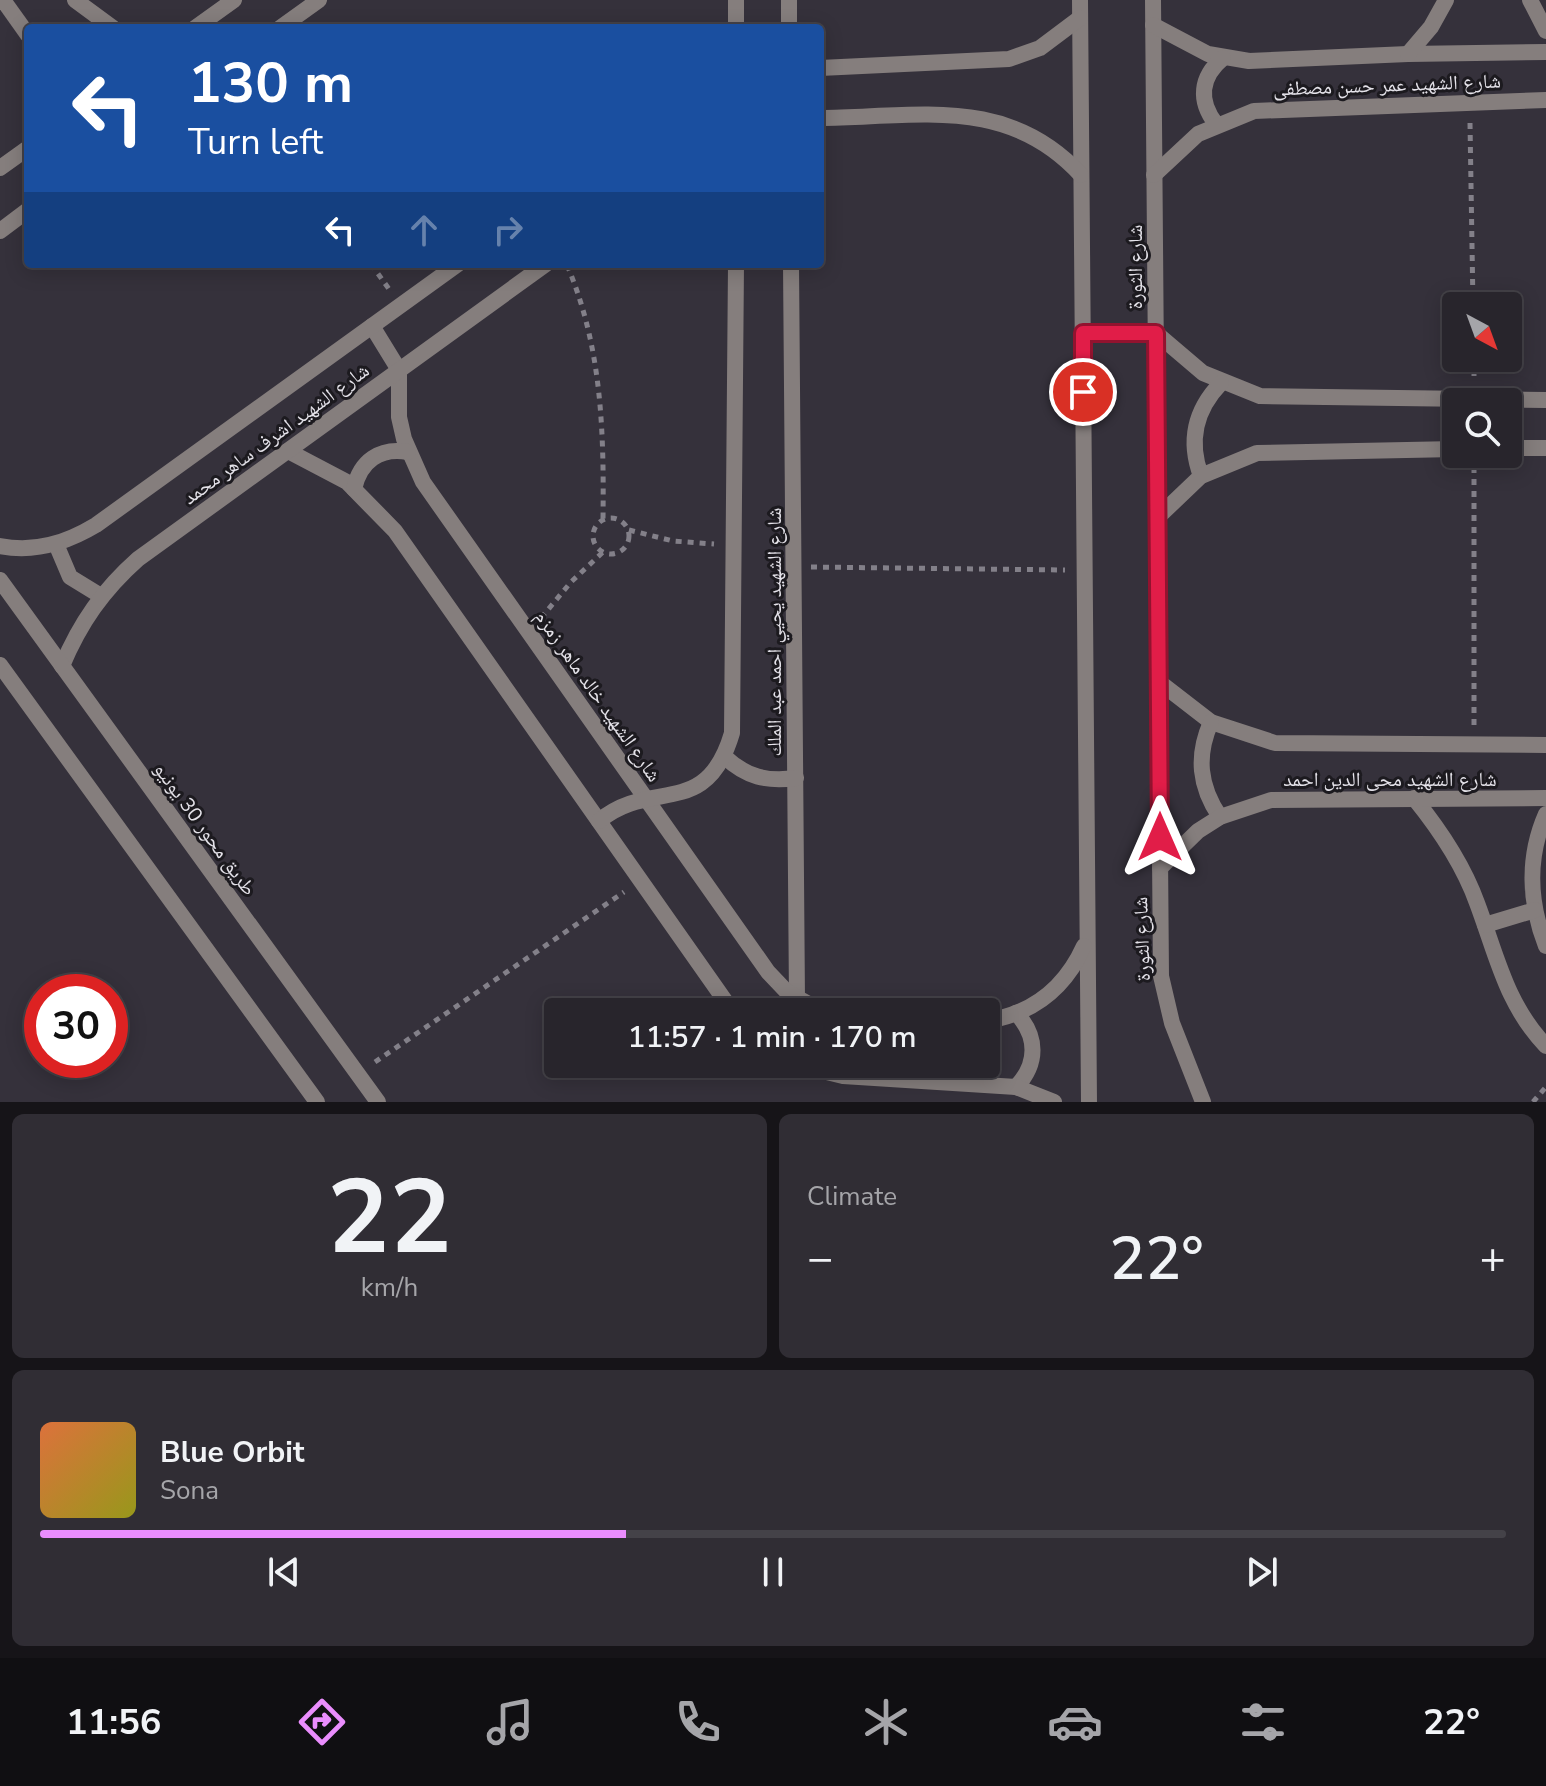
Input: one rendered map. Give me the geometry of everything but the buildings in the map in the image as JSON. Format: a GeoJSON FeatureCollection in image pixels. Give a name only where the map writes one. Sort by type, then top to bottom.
{"type":"FeatureCollection","features":[{"type":"Feature","properties":{"kind":"street"},"geometry":{"type":"LineString","coordinates":[[3,0],[24,29]]}},
{"type":"Feature","properties":{"kind":"street"},"geometry":{"type":"LineString","coordinates":[[75,0],[96,23]]}},
{"type":"Feature","properties":{"kind":"street"},"geometry":{"type":"LineString","coordinates":[[201,24],[234,0]]}},
{"type":"Feature","properties":{"kind":"street"},"geometry":{"type":"LineString","coordinates":[[286,24],[319,0]]}},
{"type":"Feature","properties":{"kind":"street"},"geometry":{"type":"LineString","coordinates":[[736,0],[736,24]]}},
{"type":"Feature","properties":{"kind":"street"},"geometry":{"type":"LineString","coordinates":[[789,0],[789,24]]}},
{"type":"Feature","properties":{"kind":"street"},"geometry":{"type":"LineString","coordinates":[[1080,0],[1089,1102]]}},
{"type":"Feature","properties":{"kind":"street","name":"شارع الثورة"},"geometry":{"type":"LineString","coordinates":[[1153,0],[1161,976],[1172,1023],[1203,1102]]}},
{"type":"Feature","properties":{"kind":"street"},"geometry":{"type":"LineString","coordinates":[[1408,54],[1431,27],[1446,0]]}},
{"type":"Feature","properties":{"kind":"street"},"geometry":{"type":"LineString","coordinates":[[1530,0],[1546,31]]}},
{"type":"Feature","properties":{"kind":"street"},"geometry":{"type":"LineString","coordinates":[[824,68],[1009,59],[1048,44],[1080,18]]}},
{"type":"Feature","properties":{"kind":"street","name":"شارع الشهيد عمر حسن مصطفى"},"geometry":{"type":"LineString","coordinates":[[1153,25],[1189,47],[1223,58],[1270,61],[1408,54],[1546,52]]}},
{"type":"Feature","properties":{"kind":"street"},"geometry":{"type":"LineString","coordinates":[[1216,124],[1204,102],[1203,89],[1206,77],[1223,58]]}},
{"type":"Feature","properties":{"kind":"street","name":"شارع الشهيد عمر حسن مصطفى"},"geometry":{"type":"LineString","coordinates":[[1154,175],[1182,146],[1216,124],[1235,116],[1274,108],[1546,100]]}},
{"type":"Feature","properties":{"kind":"street"},"geometry":{"type":"LineString","coordinates":[[824,118],[988,118],[1040,138],[1081,175]]}},
{"type":"Feature","properties":{"kind":"street"},"geometry":{"type":"LineString","coordinates":[[0,168],[24,151]]}},
{"type":"Feature","properties":{"kind":"street"},"geometry":{"type":"LineString","coordinates":[[0,231],[24,213]]}},
{"type":"Feature","properties":{"kind":"street","name":"شارع الشهيد اشرف ساهر محمد"},"geometry":{"type":"LineString","coordinates":[[0,546],[34,548],[56,544],[96,525],[452,268]]}},
{"type":"Feature","properties":{"kind":"street","name":"شارع الشهيد اشرف ساهر محمد"},"geometry":{"type":"LineString","coordinates":[[62,666],[101,596],[138,559],[540,268]]}},
{"type":"Feature","properties":{"kind":"street","name":"شارع الشهيد يحيي احمد عبد الملك"},"geometry":{"type":"LineString","coordinates":[[725,757],[734,711],[736,268]]}},
{"type":"Feature","properties":{"kind":"street","name":"شارع الشهيد يحيي احمد عبد الملك"},"geometry":{"type":"LineString","coordinates":[[791,268],[796,998]]}},
{"type":"Feature","properties":{"kind":"street"},"geometry":{"type":"LineString","coordinates":[[372,326],[399,370]]}},
{"type":"Feature","properties":{"kind":"street"},"geometry":{"type":"LineString","coordinates":[[1083,333],[1156,333],[1185,361],[1221,383],[1281,399],[1546,400]]}},
{"type":"Feature","properties":{"kind":"street","name":"شارع الشهيد خالد ماهر زمزم"},"geometry":{"type":"LineString","coordinates":[[399,370],[399,417],[408,452],[429,492],[789,998]]}},
{"type":"Feature","properties":{"kind":"street"},"geometry":{"type":"LineString","coordinates":[[1201,476],[1194,448],[1194,433],[1203,406],[1221,383]]}},
{"type":"Feature","properties":{"kind":"street"},"geometry":{"type":"LineString","coordinates":[[1522,448],[1546,448]]}},
{"type":"Feature","properties":{"kind":"street"},"geometry":{"type":"LineString","coordinates":[[1157,518],[1201,476],[1238,459],[1278,451],[1442,449]]}},
{"type":"Feature","properties":{"kind":"street"},"geometry":{"type":"LineString","coordinates":[[288,451],[328,470],[354,489],[395,531],[723,998]]}},
{"type":"Feature","properties":{"kind":"street"},"geometry":{"type":"LineString","coordinates":[[354,489],[368,461],[387,451],[408,452]]}},
{"type":"Feature","properties":{"kind":"street"},"geometry":{"type":"LineString","coordinates":[[56,544],[70,577],[101,596]]}},
{"type":"Feature","properties":{"kind":"street","name":"طريق محور 30 يونيو"},"geometry":{"type":"LineString","coordinates":[[0,580],[378,1102]]}},
{"type":"Feature","properties":{"kind":"street"},"geometry":{"type":"LineString","coordinates":[[0,665],[317,1102]]}},
{"type":"Feature","properties":{"kind":"street","name":"شارع الشهيد محى الدين احمد"},"geometry":{"type":"LineString","coordinates":[[1158,681],[1211,722],[1275,743],[1546,745]]}},
{"type":"Feature","properties":{"kind":"street"},"geometry":{"type":"LineString","coordinates":[[1211,722],[1201,754],[1201,771],[1208,795],[1220,817]]}},
{"type":"Feature","properties":{"kind":"street"},"geometry":{"type":"LineString","coordinates":[[599,821],[628,802],[661,798],[692,789],[717,769],[725,757],[750,775],[765,779],[796,778]]}},
{"type":"Feature","properties":{"kind":"street"},"geometry":{"type":"LineString","coordinates":[[1414,798],[1456,858],[1485,925],[1507,991],[1518,1012],[1546,1046]]}},
{"type":"Feature","properties":{"kind":"street","name":"شارع الشهيد محى الدين احمد"},"geometry":{"type":"LineString","coordinates":[[1160,868],[1177,848],[1220,817],[1271,800],[1546,798]]}},
{"type":"Feature","properties":{"kind":"street"},"geometry":{"type":"LineString","coordinates":[[1546,814],[1533,864],[1535,910],[1546,946]]}},
{"type":"Feature","properties":{"kind":"street"},"geometry":{"type":"LineString","coordinates":[[1485,925],[1535,910]]}},
{"type":"Feature","properties":{"kind":"street"},"geometry":{"type":"LineString","coordinates":[[1000,1017],[1045,998],[1063,982],[1087,941]]}},
{"type":"Feature","properties":{"kind":"street"},"geometry":{"type":"LineString","coordinates":[[1016,1013],[1029,1029],[1034,1050],[1029,1070],[1016,1087]]}},
{"type":"Feature","properties":{"kind":"street"},"geometry":{"type":"LineString","coordinates":[[874,1078],[1016,1087],[1054,1102]]}},
{"type":"Feature","properties":{"kind":"path"},"geometry":{"type":"LineString","coordinates":[[1469,102],[1473,292]]}},
{"type":"Feature","properties":{"kind":"path"},"geometry":{"type":"LineString","coordinates":[[374,268],[401,305]]}},
{"type":"Feature","properties":{"kind":"path"},"geometry":{"type":"LineString","coordinates":[[568,268],[584,309],[597,369],[603,519],[593,536],[603,552]]}},
{"type":"Feature","properties":{"kind":"path"},"geometry":{"type":"LineString","coordinates":[[1474,468],[1474,745]]}},
{"type":"Feature","properties":{"kind":"path"},"geometry":{"type":"LineString","coordinates":[[603,519],[621,520],[629,530],[689,543],[735,544]]}},
{"type":"Feature","properties":{"kind":"path"},"geometry":{"type":"LineString","coordinates":[[529,634],[571,582],[603,552],[623,549],[628,544],[629,530]]}},
{"type":"Feature","properties":{"kind":"path"},"geometry":{"type":"LineString","coordinates":[[794,567],[1084,571]]}},
{"type":"Feature","properties":{"kind":"path"},"geometry":{"type":"LineString","coordinates":[[357,1074],[641,880]]}},
{"type":"Feature","properties":{"kind":"path"},"geometry":{"type":"LineString","coordinates":[[1533,1102],[1546,1087]]}},
{"type":"Feature","properties":{"kind":"route"},"geometry":{"type":"LineString","coordinates":[[1083,392],[1083,333],[1156,333],[1160,837]]}}]}
